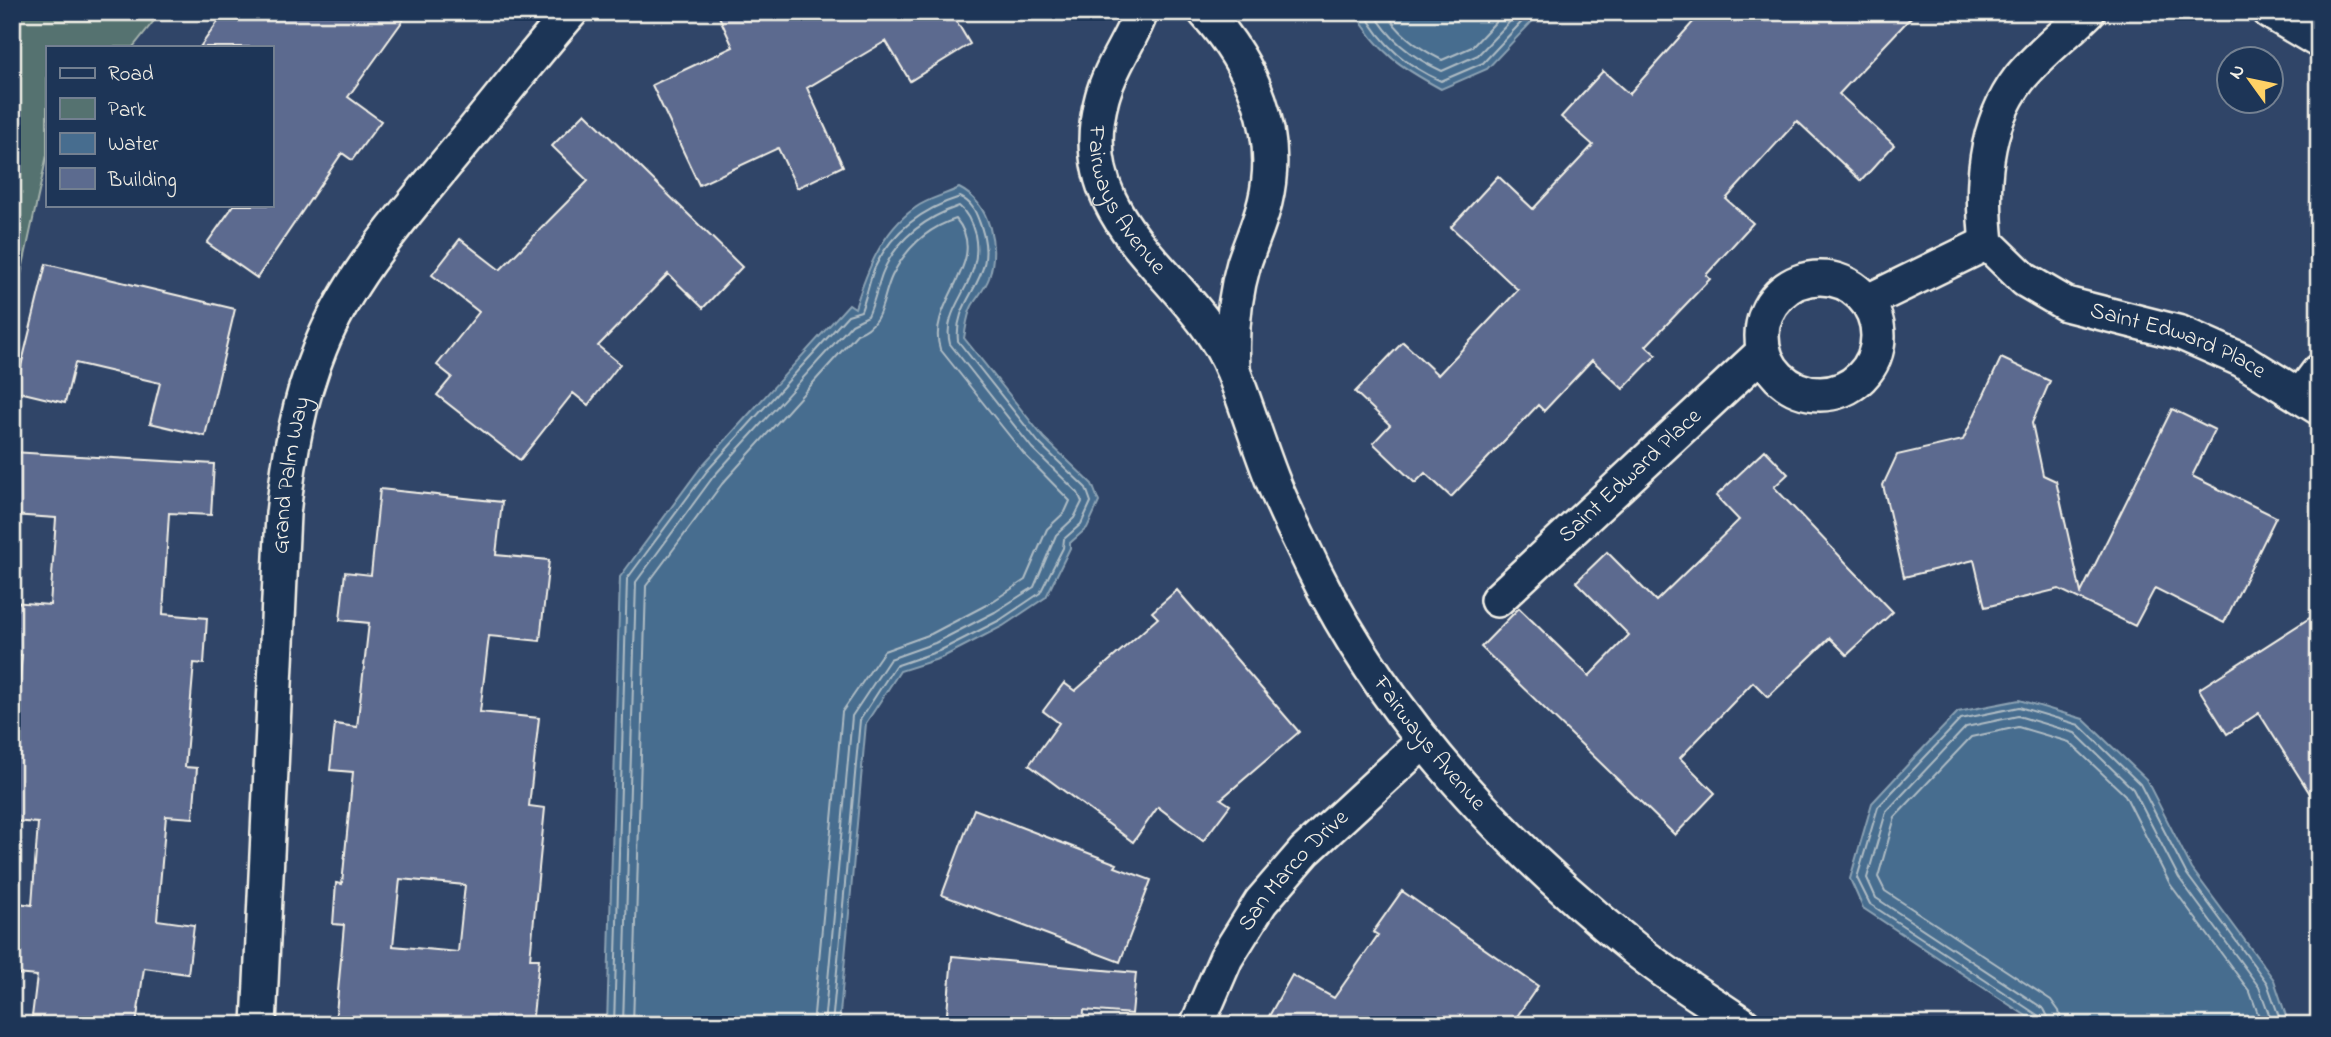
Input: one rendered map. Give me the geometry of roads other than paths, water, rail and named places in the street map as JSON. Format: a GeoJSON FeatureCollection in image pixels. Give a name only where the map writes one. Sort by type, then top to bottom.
{"type":"FeatureCollection","features":[{"type":"Feature","properties":{"kind":"street","name":"Grand Palm Way"},"geometry":{"type":"LineString","coordinates":[[259,1025],[284,513],[289,456],[301,400],[320,346],[346,295],[378,247],[571,12]]}},
{"type":"Feature","properties":{"kind":"street","name":"Fairways Avenue"},"geometry":{"type":"LineString","coordinates":[[1141,12],[1133,34],[1114,65],[1101,100],[1097,138],[1102,179],[1119,220],[1143,253],[1191,304],[1233,370],[1273,483],[1316,573],[1367,660],[1424,741],[1475,802],[1546,874],[1637,951],[1744,1025]]}},
{"type":"Feature","properties":{"kind":"street","name":"Fairways Avenue"},"geometry":{"type":"LineString","coordinates":[[1205,12],[1225,35],[1250,72],[1266,118],[1270,159],[1265,201],[1243,265],[1233,313],[1233,370]]}},
{"type":"Feature","properties":{"kind":"street"},"geometry":{"type":"LineString","coordinates":[[1868,301],[1987,243],[1982,196],[1987,152],[2001,111],[2019,79],[2088,12]]}},
{"type":"Feature","properties":{"kind":"street"},"geometry":{"type":"LineString","coordinates":[[2270,12],[2319,41]]}},
{"type":"Feature","properties":{"kind":"street","name":"Saint Edward Place"},"geometry":{"type":"LineString","coordinates":[[1987,243],[2025,280],[2066,304],[2180,333],[2313,391]]}},
{"type":"Feature","properties":{"kind":"street"},"geometry":{"type":"LineString","coordinates":[[1815,277],[1835,279],[1854,288],[1868,301],[1876,316],[1879,335],[1876,353],[1868,370],[1856,383],[1840,392],[1821,395],[1787,385],[1772,370],[1763,352],[1762,331],[1767,312],[1778,295],[1795,283],[1815,277]]}},
{"type":"Feature","properties":{"kind":"street","name":"Saint Edward Place"},"geometry":{"type":"LineString","coordinates":[[1497,600],[1763,352]]}},
{"type":"Feature","properties":{"kind":"street","name":"San Marco Drive"},"geometry":{"type":"LineString","coordinates":[[1197,1025],[1226,958],[1261,902],[1306,851],[1424,741]]}},
{"type":"Feature","properties":{"kind":"water"},"geometry":{"type":"Polygon","coordinates":[[[1355,12],[1541,12],[1487,69],[1441,89],[1392,58],[1373,38],[1355,12]]]}},
{"type":"Feature","properties":{"kind":"water"},"geometry":{"type":"Polygon","coordinates":[[[959,188],[979,204],[985,215],[990,227],[993,253],[989,278],[970,310],[964,338],[1044,438],[1092,484],[1099,502],[1087,528],[1070,543],[1046,597],[1003,626],[941,658],[900,671],[866,723],[839,1025],[607,1025],[620,577],[701,467],[849,304],[855,308],[870,266],[893,229],[920,205],[959,188]]]}},
{"type":"Feature","properties":{"kind":"water"},"geometry":{"type":"Polygon","coordinates":[[[2019,700],[2083,719],[2146,779],[2192,869],[2274,980],[2289,1025],[2040,1025],[1863,908],[1850,879],[1872,803],[1958,712],[2019,700]]]}}]}
